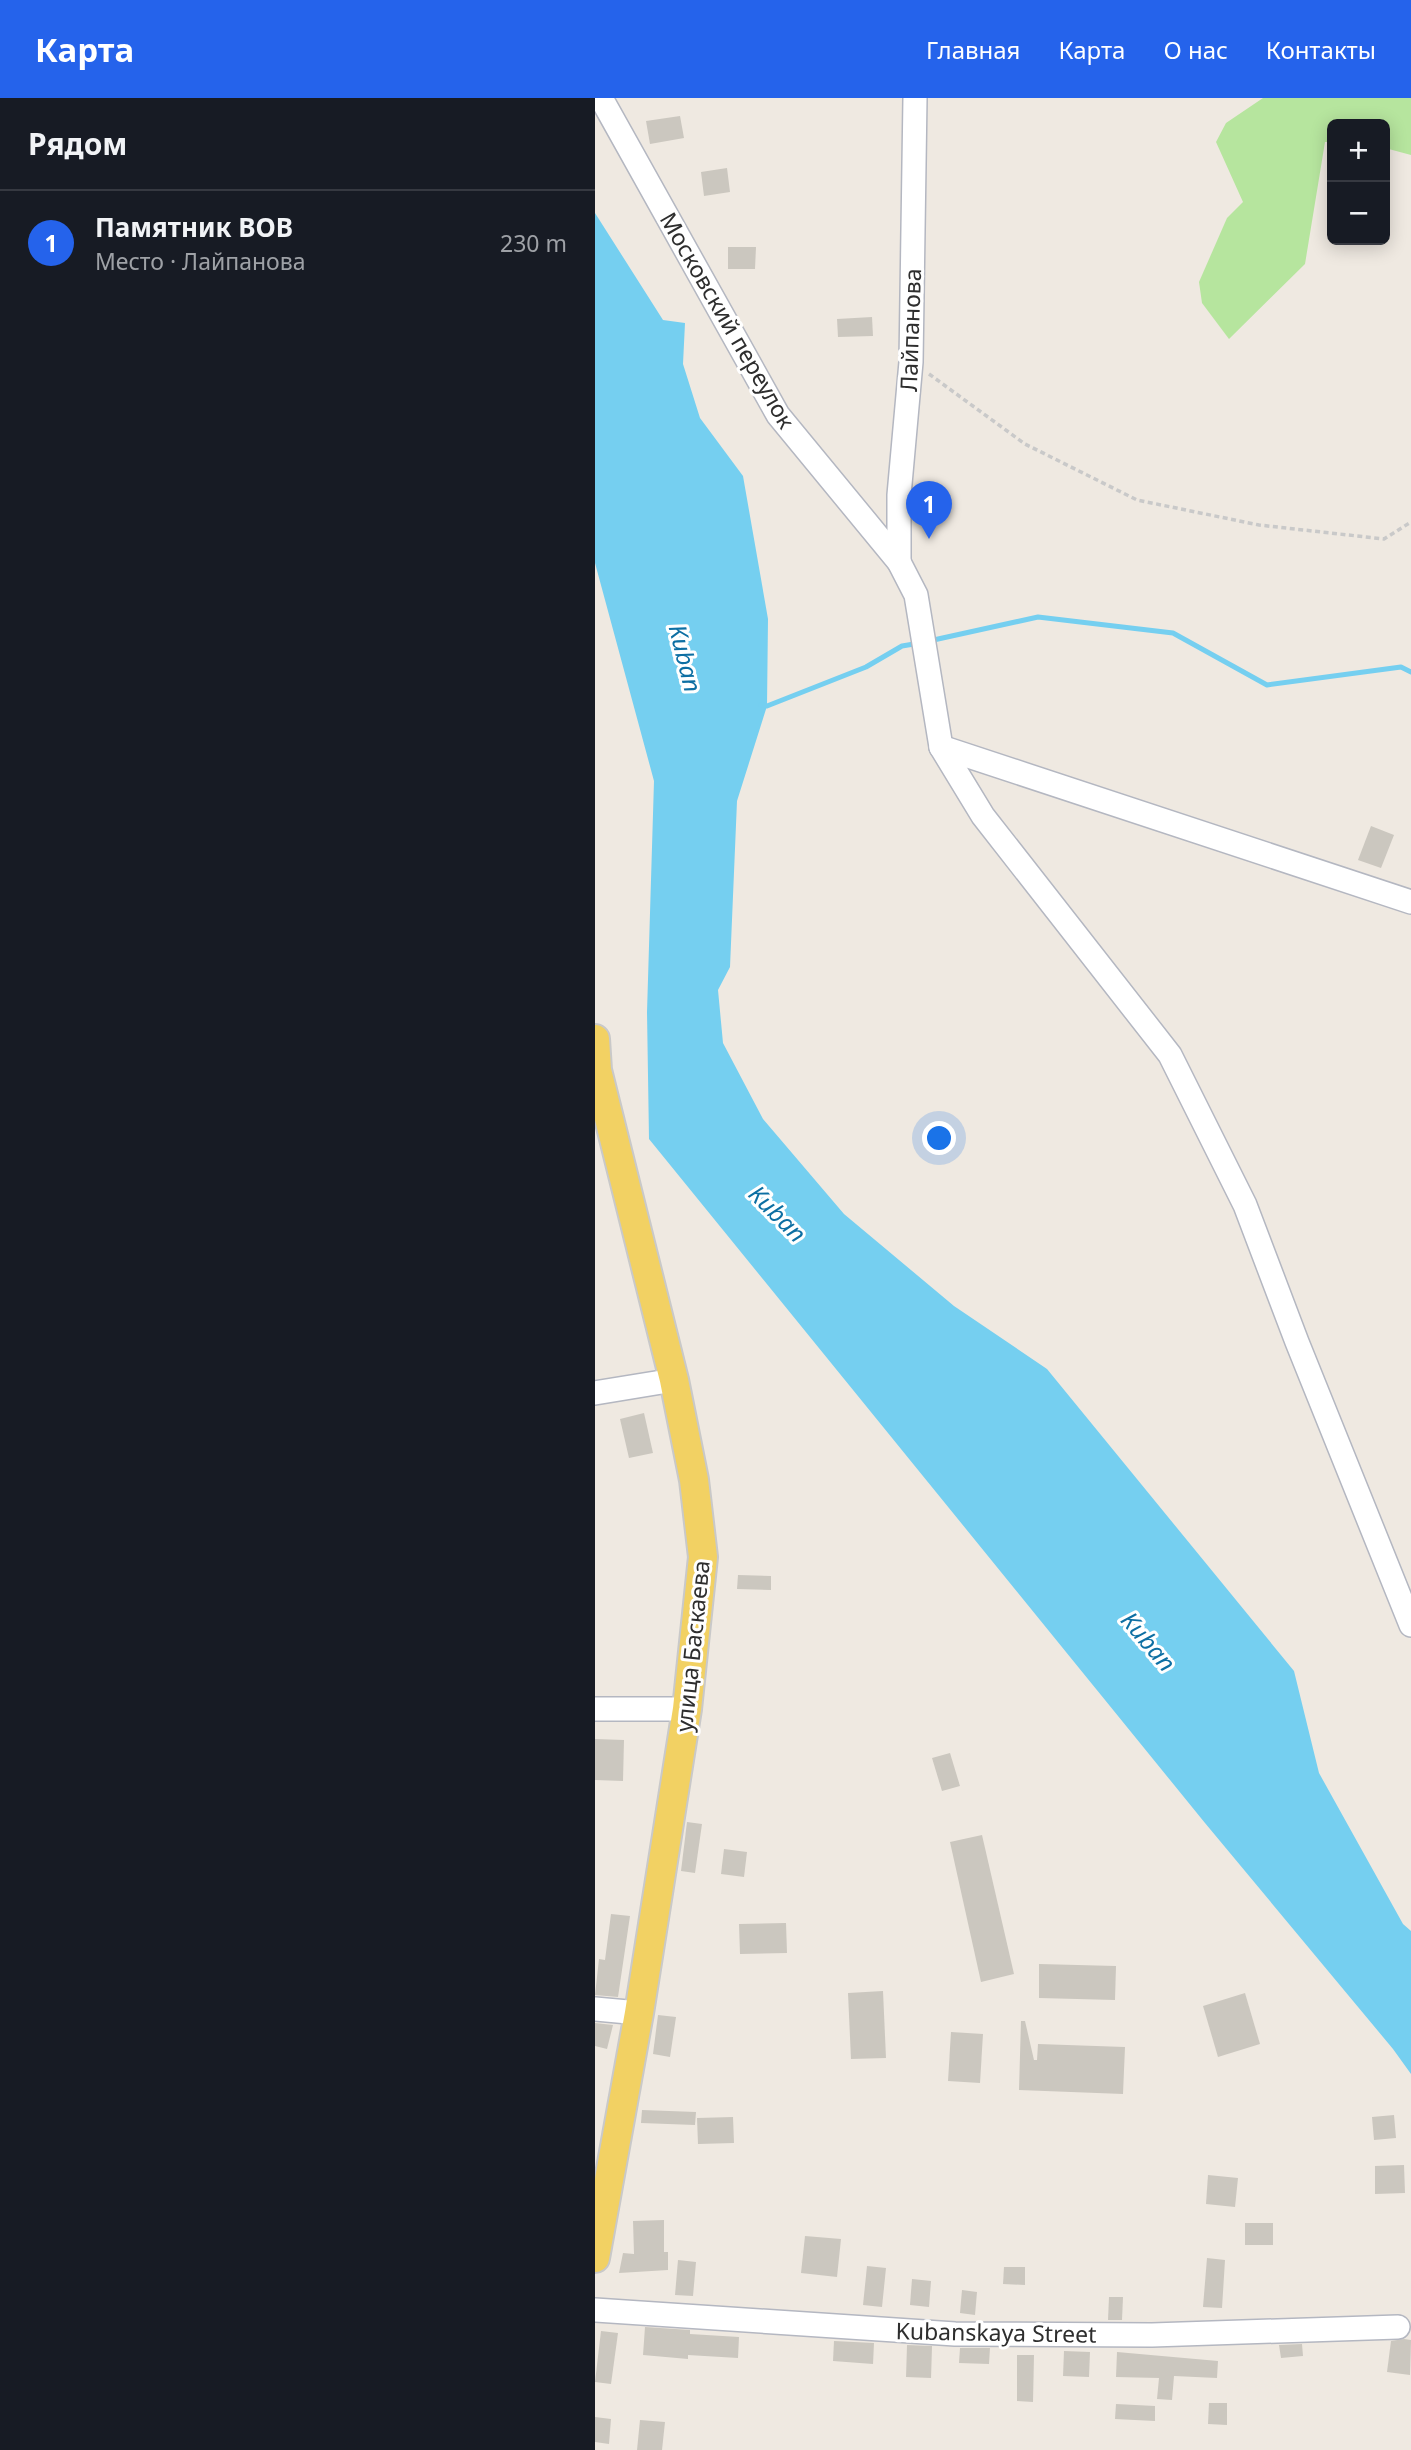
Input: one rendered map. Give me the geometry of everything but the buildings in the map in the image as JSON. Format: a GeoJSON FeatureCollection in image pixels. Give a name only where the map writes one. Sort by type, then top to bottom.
{"type":"FeatureCollection","features":[{"type":"Feature","properties":{"kind":"main road","name":"улица Баскаева"},"geometry":{"type":"LineString","coordinates":[[595,1039],[597,1070],[674,1380],[694,1480],[703,1557],[687,1709],[639,2013],[595,2258]]}},
{"type":"Feature","properties":{"kind":"street","name":"Московский переулок"},"geometry":{"type":"LineString","coordinates":[[601,98],[778,415],[899,562],[916,594],[941,747]]}},
{"type":"Feature","properties":{"kind":"street","name":"Лайпанова"},"geometry":{"type":"LineString","coordinates":[[899,562],[899,495],[911,362],[915,98]]}},
{"type":"Feature","properties":{"kind":"street"},"geometry":{"type":"LineString","coordinates":[[941,747],[1411,902]]}},
{"type":"Feature","properties":{"kind":"street"},"geometry":{"type":"LineString","coordinates":[[941,747],[983,816],[1170,1055],[1245,1205],[1411,1625]]}},
{"type":"Feature","properties":{"kind":"street"},"geometry":{"type":"LineString","coordinates":[[595,1393],[674,1380]]}},
{"type":"Feature","properties":{"kind":"street"},"geometry":{"type":"LineString","coordinates":[[595,1709],[687,1709]]}},
{"type":"Feature","properties":{"kind":"street"},"geometry":{"type":"LineString","coordinates":[[595,2010],[639,2013]]}},
{"type":"Feature","properties":{"kind":"street","name":"Kubanskaya Street"},"geometry":{"type":"LineString","coordinates":[[595,2310],[955,2334],[1152,2335],[1398,2327]]}},
{"type":"Feature","properties":{"kind":"path"},"geometry":{"type":"LineString","coordinates":[[911,362],[1025,444],[1137,500],[1259,525],[1384,539],[1411,522]]}},
{"type":"Feature","properties":{"kind":"green space"},"geometry":{"type":"Polygon","coordinates":[[[1263,98],[1411,98],[1411,155],[1390,149],[1390,119],[1327,119],[1327,142],[1305,264],[1229,339],[1202,303],[1199,282],[1227,218],[1243,202],[1216,142],[1226,123],[1263,98]]]}},
{"type":"Feature","properties":{"kind":"water","name":"Kuban"},"geometry":{"type":"Polygon","coordinates":[[[595,213],[663,320],[685,323],[683,364],[700,418],[743,476],[768,619],[767,706],[737,801],[730,967],[718,990],[723,1043],[763,1119],[844,1214],[954,1306],[1047,1369],[1294,1671],[1319,1773],[1403,1924],[1411,1931],[1411,2074],[649,1139],[647,1012],[654,781],[595,563],[595,213]]]}},
{"type":"Feature","properties":{"kind":"waterway"},"geometry":{"type":"LineString","coordinates":[[929,641],[1038,617],[1173,633],[1267,685],[1401,667],[1411,672]]}},
{"type":"Feature","properties":{"kind":"waterway"},"geometry":{"type":"LineString","coordinates":[[761,705],[767,706],[866,667],[902,646],[920,643]]}},
{"type":"Feature","properties":{"kind":"place","name":"Памятник ВОВ"},"geometry":{"type":"Point","coordinates":[929,539]}}]}
